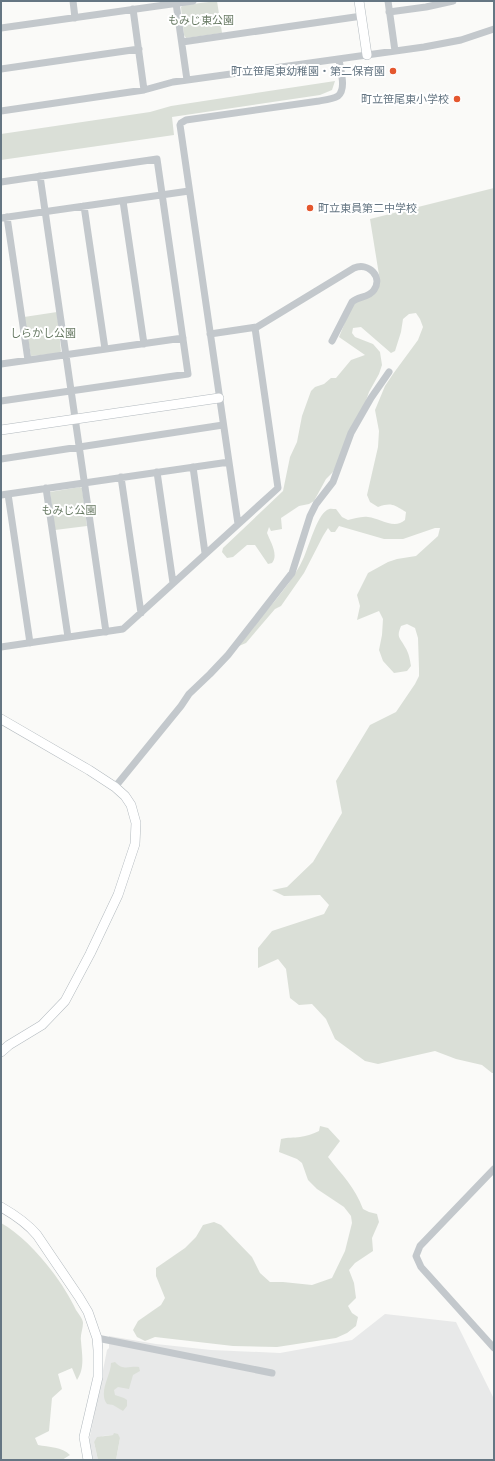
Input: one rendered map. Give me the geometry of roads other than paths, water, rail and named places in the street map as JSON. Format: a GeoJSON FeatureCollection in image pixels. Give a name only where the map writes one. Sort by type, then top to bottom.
{"type":"FeatureCollection","features":[{"type":"Feature","properties":{"kind":"street"},"geometry":{"type":"LineString","coordinates":[[73,1],[75,18]]}},
{"type":"Feature","properties":{"kind":"street"},"geometry":{"type":"LineString","coordinates":[[1,28],[193,1]]}},
{"type":"Feature","properties":{"kind":"street"},"geometry":{"type":"LineString","coordinates":[[359,1],[367,55]]}},
{"type":"Feature","properties":{"kind":"street"},"geometry":{"type":"LineString","coordinates":[[388,1],[395,51]]}},
{"type":"Feature","properties":{"kind":"street"},"geometry":{"type":"LineString","coordinates":[[390,12],[426,7],[453,1]]}},
{"type":"Feature","properties":{"kind":"street"},"geometry":{"type":"LineString","coordinates":[[176,3],[187,80]]}},
{"type":"Feature","properties":{"kind":"street"},"geometry":{"type":"LineString","coordinates":[[133,9],[144,90]]}},
{"type":"Feature","properties":{"kind":"street"},"geometry":{"type":"LineString","coordinates":[[182,42],[362,16]]}},
{"type":"Feature","properties":{"kind":"street"},"geometry":{"type":"LineString","coordinates":[[1,111],[144,90],[168,83],[187,80],[452,42],[494,29]]}},
{"type":"Feature","properties":{"kind":"street"},"geometry":{"type":"LineString","coordinates":[[1,69],[139,49]]}},
{"type":"Feature","properties":{"kind":"street"},"geometry":{"type":"LineString","coordinates":[[238,524],[180,129],[181,123],[186,120],[319,101],[336,97],[340,94],[342,87],[339,59]]}},
{"type":"Feature","properties":{"kind":"street"},"geometry":{"type":"LineString","coordinates":[[1,182],[157,159],[188,374],[1,401]]}},
{"type":"Feature","properties":{"kind":"street"},"geometry":{"type":"LineString","coordinates":[[40,176],[106,632]]}},
{"type":"Feature","properties":{"kind":"street"},"geometry":{"type":"LineString","coordinates":[[28,360],[4,217],[189,191]]}},
{"type":"Feature","properties":{"kind":"street"},"geometry":{"type":"LineString","coordinates":[[123,201],[144,344]]}},
{"type":"Feature","properties":{"kind":"street"},"geometry":{"type":"LineString","coordinates":[[84,206],[105,349]]}},
{"type":"Feature","properties":{"kind":"street"},"geometry":{"type":"LineString","coordinates":[[210,334],[254,328],[354,268],[358,266],[367,267],[373,272],[376,279],[375,288],[372,293],[355,299],[352,302],[332,341]]}},
{"type":"Feature","properties":{"kind":"street"},"geometry":{"type":"LineString","coordinates":[[1,647],[123,629],[278,488],[254,328]]}},
{"type":"Feature","properties":{"kind":"street"},"geometry":{"type":"LineString","coordinates":[[1,364],[183,338]]}},
{"type":"Feature","properties":{"kind":"street"},"geometry":{"type":"LineString","coordinates":[[115,787],[181,706],[189,694],[228,655],[292,573],[310,516],[316,504],[333,482],[351,433],[371,398],[389,372]]}},
{"type":"Feature","properties":{"kind":"street"},"geometry":{"type":"LineString","coordinates":[[1,430],[219,398]]}},
{"type":"Feature","properties":{"kind":"street"},"geometry":{"type":"LineString","coordinates":[[1,459],[223,425]]}},
{"type":"Feature","properties":{"kind":"street"},"geometry":{"type":"LineString","coordinates":[[30,643],[4,494],[228,462]]}},
{"type":"Feature","properties":{"kind":"street"},"geometry":{"type":"LineString","coordinates":[[193,467],[205,553]]}},
{"type":"Feature","properties":{"kind":"street"},"geometry":{"type":"LineString","coordinates":[[157,472],[173,583]]}},
{"type":"Feature","properties":{"kind":"street"},"geometry":{"type":"LineString","coordinates":[[121,478],[141,613]]}},
{"type":"Feature","properties":{"kind":"street"},"geometry":{"type":"LineString","coordinates":[[46,488],[68,637]]}},
{"type":"Feature","properties":{"kind":"street"},"geometry":{"type":"LineString","coordinates":[[1,719],[64,755],[115,787],[131,804],[136,823],[135,844],[118,895],[90,954],[65,1001],[42,1025],[9,1045],[1,1052]]}},
{"type":"Feature","properties":{"kind":"street"},"geometry":{"type":"LineString","coordinates":[[494,1169],[420,1246],[416,1256],[421,1267],[494,1348]]}},
{"type":"Feature","properties":{"kind":"street"},"geometry":{"type":"LineString","coordinates":[[1,1207],[17,1216],[30,1226],[46,1247],[88,1312],[97,1338],[98,1377],[84,1437],[88,1460]]}},
{"type":"Feature","properties":{"kind":"street"},"geometry":{"type":"LineString","coordinates":[[97,1338],[272,1373]]}},
{"type":"Feature","properties":{"kind":"place","name":"町立笹尾東幼稚園・第二保育園"},"geometry":{"type":"Point","coordinates":[393,71]}},
{"type":"Feature","properties":{"kind":"place","name":"町立笹尾東小学校"},"geometry":{"type":"Point","coordinates":[457,99]}},
{"type":"Feature","properties":{"kind":"place","name":"町立東員第二中学校"},"geometry":{"type":"Point","coordinates":[310,208]}},
{"type":"Feature","properties":{"kind":"park label","name":"もみじ東公園"},"geometry":{"type":"Point","coordinates":[201,20]}},
{"type":"Feature","properties":{"kind":"park label","name":"しらかし公園"},"geometry":{"type":"Point","coordinates":[43,333]}},
{"type":"Feature","properties":{"kind":"park label","name":"もみじ公園"},"geometry":{"type":"Point","coordinates":[69,510]}}]}
